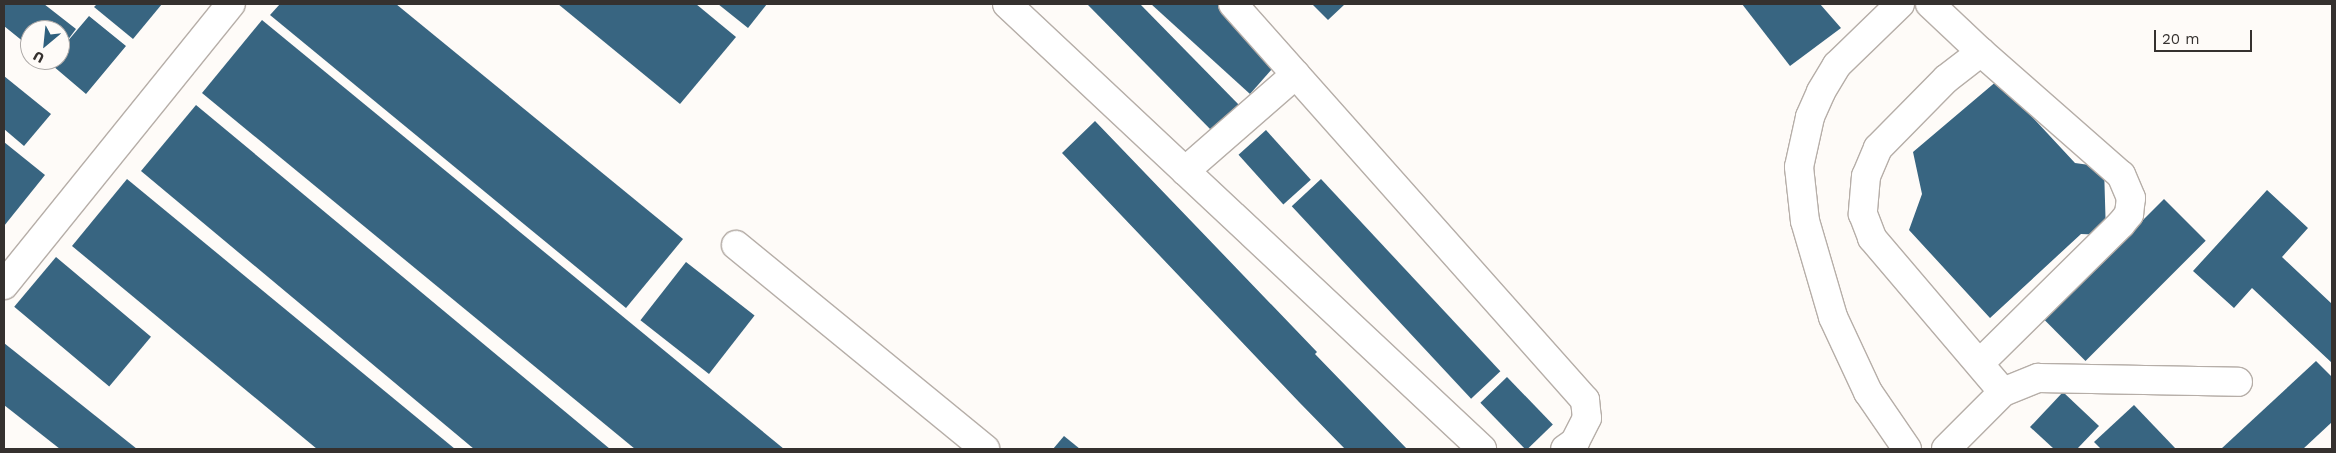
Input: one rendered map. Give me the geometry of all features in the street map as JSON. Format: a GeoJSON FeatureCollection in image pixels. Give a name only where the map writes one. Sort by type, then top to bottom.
{"type":"FeatureCollection","features":[{"type":"Feature","properties":{"kind":"street"},"geometry":{"type":"LineString","coordinates":[[4,285],[231,4]]}},
{"type":"Feature","properties":{"kind":"street"},"geometry":{"type":"LineString","coordinates":[[1007,4],[1482,449]]}},
{"type":"Feature","properties":{"kind":"street"},"geometry":{"type":"LineString","coordinates":[[1233,4],[1585,400],[1587,418],[1575,442],[1565,449]]}},
{"type":"Feature","properties":{"kind":"street"},"geometry":{"type":"LineString","coordinates":[[1900,4],[1837,65],[1821,92],[1810,117],[1799,167],[1805,221],[1834,317],[1868,392],[1907,449]]}},
{"type":"Feature","properties":{"kind":"street"},"geometry":{"type":"LineString","coordinates":[[1931,5],[1981,52],[2121,175],[2131,198],[2129,214],[2121,224],[1980,363]]}},
{"type":"Feature","properties":{"kind":"street"},"geometry":{"type":"LineString","coordinates":[[1981,52],[1946,79],[1878,148],[1866,176],[1863,214],[1872,238],[1980,363],[2002,392]]}},
{"type":"Feature","properties":{"kind":"street"},"geometry":{"type":"LineString","coordinates":[[1185,171],[1296,74]]}},
{"type":"Feature","properties":{"kind":"street"},"geometry":{"type":"LineString","coordinates":[[736,245],[984,449]]}},
{"type":"Feature","properties":{"kind":"street"},"geometry":{"type":"LineString","coordinates":[[1946,449],[2002,392],[2038,378],[2238,382]]}},
{"type":"Feature","properties":{"kind":"building"},"geometry":{"type":"Polygon","coordinates":[[[4,4],[44,4],[64,20],[20,20],[20,39],[4,26],[4,4]]]}},
{"type":"Feature","properties":{"kind":"building"},"geometry":{"type":"Polygon","coordinates":[[[97,4],[162,4],[133,39],[94,7],[97,4]]]}},
{"type":"Feature","properties":{"kind":"building"},"geometry":{"type":"Polygon","coordinates":[[[280,4],[396,4],[683,239],[626,308],[270,15],[280,4]]]}},
{"type":"Feature","properties":{"kind":"building"},"geometry":{"type":"Polygon","coordinates":[[[558,4],[696,4],[736,37],[680,104],[558,4]]]}},
{"type":"Feature","properties":{"kind":"building"},"geometry":{"type":"Polygon","coordinates":[[[718,4],[767,4],[748,28],[718,4]]]}},
{"type":"Feature","properties":{"kind":"building"},"geometry":{"type":"Polygon","coordinates":[[[1087,4],[1140,4],[1241,107],[1214,133],[1087,4]]]}},
{"type":"Feature","properties":{"kind":"building"},"geometry":{"type":"Polygon","coordinates":[[[1151,4],[1219,4],[1280,60],[1250,94],[1151,4]]]}},
{"type":"Feature","properties":{"kind":"building"},"geometry":{"type":"Polygon","coordinates":[[[1312,4],[1345,4],[1328,20],[1312,4]]]}},
{"type":"Feature","properties":{"kind":"building"},"geometry":{"type":"Polygon","coordinates":[[[1742,4],[1820,4],[1841,28],[1790,66],[1742,4]]]}},
{"type":"Feature","properties":{"kind":"building"},"geometry":{"type":"Polygon","coordinates":[[[89,16],[126,46],[86,94],[58,70],[70,70],[70,38],[89,16]]]}},
{"type":"Feature","properties":{"kind":"building"},"geometry":{"type":"Polygon","coordinates":[[[262,20],[784,449],[635,449],[202,93],[262,20]]]}},
{"type":"Feature","properties":{"kind":"building"},"geometry":{"type":"Polygon","coordinates":[[[70,24],[76,29],[70,37],[70,24]]]}},
{"type":"Feature","properties":{"kind":"building"},"geometry":{"type":"Polygon","coordinates":[[[4,76],[51,114],[24,146],[4,129],[4,76]]]}},
{"type":"Feature","properties":{"kind":"building"},"geometry":{"type":"Polygon","coordinates":[[[1998,80],[2075,163],[2104,167],[2106,235],[2081,234],[1990,318],[1909,230],[1922,194],[1913,152],[1998,80]]]}},
{"type":"Feature","properties":{"kind":"building"},"geometry":{"type":"Polygon","coordinates":[[[196,105],[610,449],[474,449],[141,171],[196,105]]]}},
{"type":"Feature","properties":{"kind":"building"},"geometry":{"type":"Polygon","coordinates":[[[1095,121],[1317,352],[1315,354],[1407,449],[1345,449],[1062,153],[1095,121]]]}},
{"type":"Feature","properties":{"kind":"building"},"geometry":{"type":"Polygon","coordinates":[[[1266,130],[1311,180],[1283,205],[1239,155],[1266,130]]]}},
{"type":"Feature","properties":{"kind":"building"},"geometry":{"type":"Polygon","coordinates":[[[4,142],[45,175],[4,226],[4,142]]]}},
{"type":"Feature","properties":{"kind":"building"},"geometry":{"type":"Polygon","coordinates":[[[127,179],[455,449],[317,449],[72,246],[127,179]]]}},
{"type":"Feature","properties":{"kind":"building"},"geometry":{"type":"Polygon","coordinates":[[[1321,179],[1500,371],[1471,399],[1292,206],[1321,179]]]}},
{"type":"Feature","properties":{"kind":"building"},"geometry":{"type":"Polygon","coordinates":[[[2267,190],[2308,228],[2282,257],[2332,304],[2332,363],[2252,288],[2234,308],[2193,271],[2267,190]]]}},
{"type":"Feature","properties":{"kind":"building"},"geometry":{"type":"Polygon","coordinates":[[[2164,199],[2206,241],[2086,361],[2044,319],[2164,199]]]}},
{"type":"Feature","properties":{"kind":"building"},"geometry":{"type":"Polygon","coordinates":[[[56,257],[151,337],[109,386],[14,307],[56,257]]]}},
{"type":"Feature","properties":{"kind":"building"},"geometry":{"type":"Polygon","coordinates":[[[686,262],[755,316],[709,374],[640,320],[686,262]]]}},
{"type":"Feature","properties":{"kind":"building"},"geometry":{"type":"Polygon","coordinates":[[[4,343],[137,449],[60,449],[4,405],[4,343]]]}},
{"type":"Feature","properties":{"kind":"building"},"geometry":{"type":"Polygon","coordinates":[[[2316,361],[2332,377],[2332,422],[2303,449],[2221,449],[2316,361]]]}},
{"type":"Feature","properties":{"kind":"building"},"geometry":{"type":"Polygon","coordinates":[[[1507,377],[1553,424],[1527,449],[1525,449],[1480,403],[1507,377]]]}},
{"type":"Feature","properties":{"kind":"building"},"geometry":{"type":"Polygon","coordinates":[[[2063,392],[2099,426],[2077,449],[2054,449],[2030,427],[2063,392]]]}},
{"type":"Feature","properties":{"kind":"building"},"geometry":{"type":"Polygon","coordinates":[[[2134,405],[2176,449],[2101,449],[2094,442],[2134,405]]]}},
{"type":"Feature","properties":{"kind":"building"},"geometry":{"type":"Polygon","coordinates":[[[1064,436],[1080,449],[1053,449],[1064,436]]]}}]}
